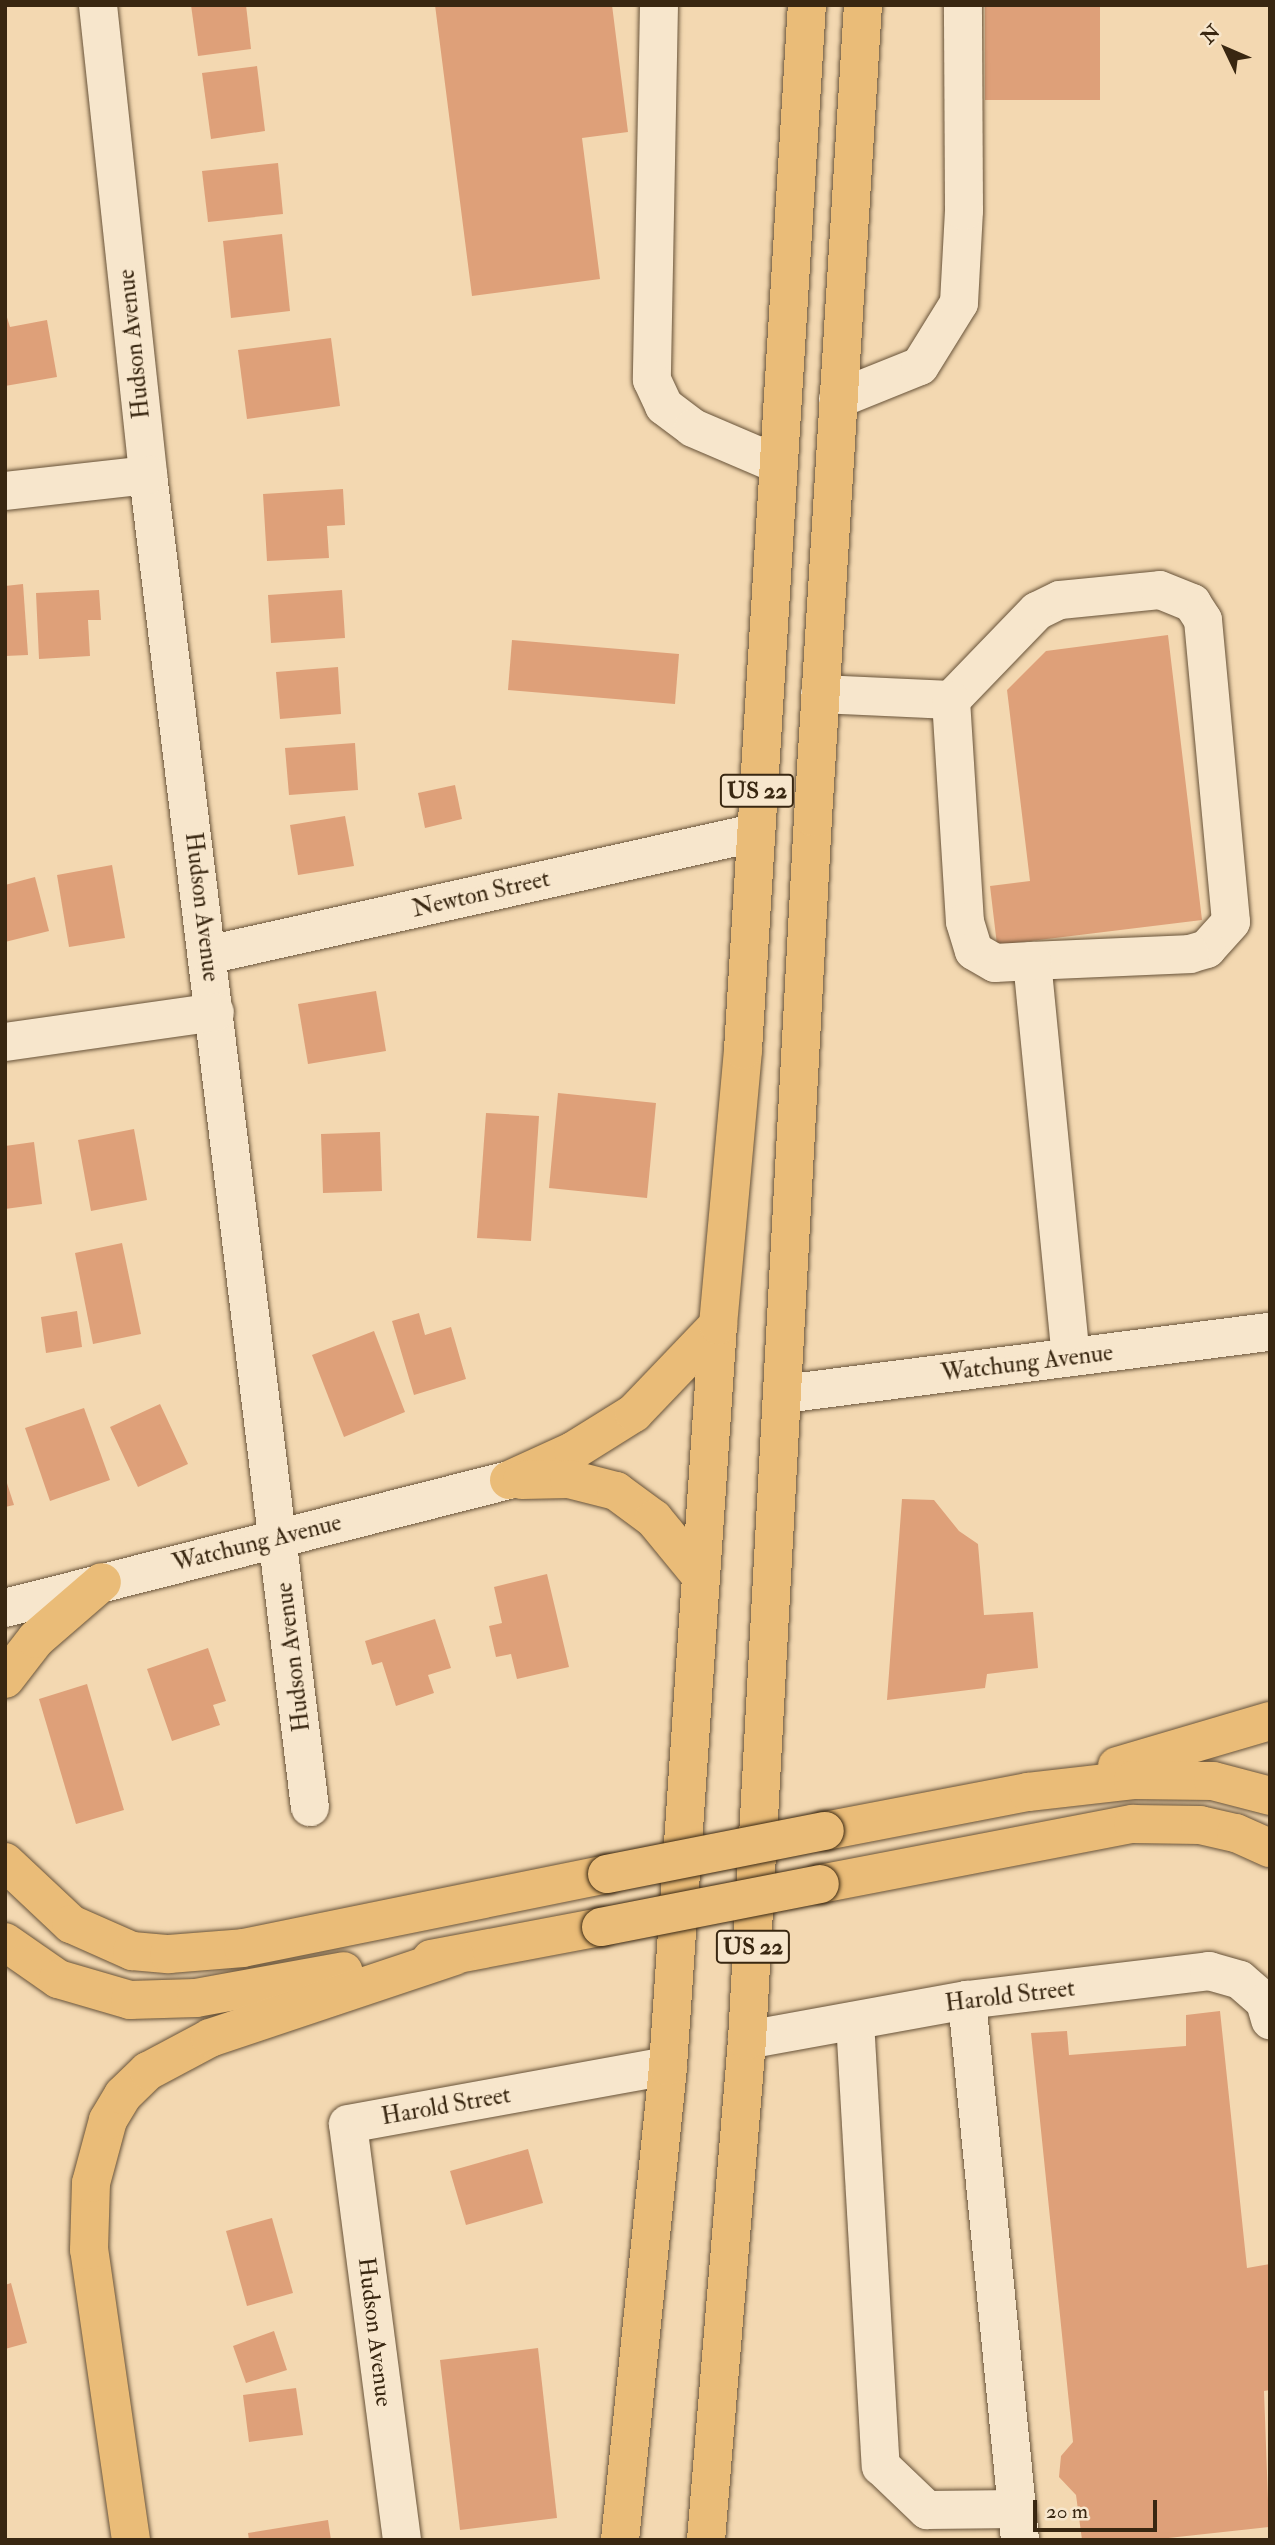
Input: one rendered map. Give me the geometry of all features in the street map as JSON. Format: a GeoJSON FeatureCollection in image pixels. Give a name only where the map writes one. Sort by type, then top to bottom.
{"type":"FeatureCollection","features":[{"type":"Feature","properties":{"kind":"main road","name":"US 22"},"geometry":{"type":"LineString","coordinates":[[620,2540],[668,2066],[718,1325],[743,1049],[754,834],[807,5]]}},
{"type":"Feature","properties":{"kind":"main road","name":"US 22"},"geometry":{"type":"LineString","coordinates":[[706,2540],[747,2040],[820,694],[863,5]]}},
{"type":"Feature","properties":{"kind":"main road"},"geometry":{"type":"LineString","coordinates":[[509,1480],[573,1451],[634,1413],[718,1325]]}},
{"type":"Feature","properties":{"kind":"main road"},"geometry":{"type":"LineString","coordinates":[[509,1480],[569,1479],[616,1490],[654,1519],[700,1575]]}},
{"type":"Feature","properties":{"kind":"main road"},"geometry":{"type":"LineString","coordinates":[[5,1679],[36,1639],[102,1583]]}},
{"type":"Feature","properties":{"kind":"main road"},"geometry":{"type":"LineString","coordinates":[[1028,1792],[1270,1721]]}},
{"type":"Feature","properties":{"kind":"main road"},"geometry":{"type":"LineString","coordinates":[[5,1843],[15,1874],[71,1924],[132,1951],[169,1954],[243,1948],[1028,1792],[1176,1778],[1213,1780],[1270,1796]]}},
{"type":"Feature","properties":{"kind":"main road"},"geometry":{"type":"LineString","coordinates":[[5,1942],[58,1979],[130,2000],[197,1998],[326,1973],[455,1956],[1133,1824],[1200,1825],[1236,1833],[1270,1848]]}},
{"type":"Feature","properties":{"kind":"main road"},"geometry":{"type":"LineString","coordinates":[[131,2540],[89,2250],[90,2183],[108,2120],[123,2095],[148,2071],[210,2038],[455,1956]]}},
{"type":"Feature","properties":{"kind":"main road"},"geometry":{"type":"LineString","coordinates":[[711,2498],[736,2540]]}},
{"type":"Feature","properties":{"kind":"street","name":"Hudson Avenue"},"geometry":{"type":"LineString","coordinates":[[99,5],[148,475],[310,1807]]}},
{"type":"Feature","properties":{"kind":"street"},"geometry":{"type":"LineString","coordinates":[[659,5],[652,380],[664,406],[693,428],[777,464]]}},
{"type":"Feature","properties":{"kind":"street"},"geometry":{"type":"LineString","coordinates":[[838,399],[919,366],[959,303],[964,211],[963,5]]}},
{"type":"Feature","properties":{"kind":"street"},"geometry":{"type":"LineString","coordinates":[[5,491],[148,475]]}},
{"type":"Feature","properties":{"kind":"street"},"geometry":{"type":"LineString","coordinates":[[1160,590],[1192,603],[1203,620],[1231,922],[1207,949],[1190,954],[1032,961],[995,963],[974,951],[965,922],[951,701],[1037,611],[1060,600],[1160,590]]}},
{"type":"Feature","properties":{"kind":"street"},"geometry":{"type":"LineString","coordinates":[[820,694],[951,701]]}},
{"type":"Feature","properties":{"kind":"street","name":"Newton Street"},"geometry":{"type":"LineString","coordinates":[[208,955],[754,834]]}},
{"type":"Feature","properties":{"kind":"street"},"geometry":{"type":"LineString","coordinates":[[1032,961],[1071,1357]]}},
{"type":"Feature","properties":{"kind":"street"},"geometry":{"type":"LineString","coordinates":[[5,1042],[215,1012]]}},
{"type":"Feature","properties":{"kind":"street","name":"Watchung Avenue"},"geometry":{"type":"LineString","coordinates":[[784,1394],[1270,1332]]}},
{"type":"Feature","properties":{"kind":"street","name":"Watchung Avenue"},"geometry":{"type":"LineString","coordinates":[[5,1608],[509,1480]]}},
{"type":"Feature","properties":{"kind":"street","name":"Harold Street"},"geometry":{"type":"LineString","coordinates":[[747,2040],[967,2000],[1209,1971],[1240,1980],[1267,2011]]}},
{"type":"Feature","properties":{"kind":"street"},"geometry":{"type":"LineString","coordinates":[[855,2021],[881,2466],[927,2510],[1019,2524],[967,2000]]}},
{"type":"Feature","properties":{"kind":"street","name":"Harold Street"},"geometry":{"type":"LineString","coordinates":[[348,2124],[668,2066]]}},
{"type":"Feature","properties":{"kind":"street","name":"Hudson Avenue"},"geometry":{"type":"LineString","coordinates":[[348,2124],[402,2540]]}},
{"type":"Feature","properties":{"kind":"building"},"geometry":{"type":"Polygon","coordinates":[[[191,5],[246,5],[251,49],[198,56],[191,5]]]}},
{"type":"Feature","properties":{"kind":"building"},"geometry":{"type":"Polygon","coordinates":[[[435,5],[612,5],[628,132],[582,138],[600,279],[472,296],[435,5]]]}},
{"type":"Feature","properties":{"kind":"building"},"geometry":{"type":"Polygon","coordinates":[[[985,5],[1100,5],[1100,100],[985,100],[985,5]]]}},
{"type":"Feature","properties":{"kind":"building"},"geometry":{"type":"Polygon","coordinates":[[[257,66],[265,131],[211,139],[202,73],[257,66]]]}},
{"type":"Feature","properties":{"kind":"building"},"geometry":{"type":"Polygon","coordinates":[[[278,163],[283,214],[208,222],[202,171],[278,163]]]}},
{"type":"Feature","properties":{"kind":"building"},"geometry":{"type":"Polygon","coordinates":[[[282,234],[290,311],[231,318],[223,241],[282,234]]]}},
{"type":"Feature","properties":{"kind":"building"},"geometry":{"type":"Polygon","coordinates":[[[5,311],[10,327],[47,320],[57,377],[5,386],[5,311]]]}},
{"type":"Feature","properties":{"kind":"building"},"geometry":{"type":"Polygon","coordinates":[[[331,338],[340,406],[247,419],[238,350],[331,338]]]}},
{"type":"Feature","properties":{"kind":"building"},"geometry":{"type":"Polygon","coordinates":[[[343,489],[345,525],[327,526],[329,558],[267,561],[263,494],[343,489]]]}},
{"type":"Feature","properties":{"kind":"building"},"geometry":{"type":"Polygon","coordinates":[[[23,584],[28,655],[5,656],[5,586],[23,584]]]}},
{"type":"Feature","properties":{"kind":"building"},"geometry":{"type":"Polygon","coordinates":[[[99,590],[101,620],[88,620],[90,656],[39,659],[36,593],[99,590]]]}},
{"type":"Feature","properties":{"kind":"building"},"geometry":{"type":"Polygon","coordinates":[[[342,590],[345,638],[271,643],[268,595],[342,590]]]}},
{"type":"Feature","properties":{"kind":"building"},"geometry":{"type":"Polygon","coordinates":[[[1168,635],[1202,920],[997,945],[990,886],[1030,881],[1007,690],[1046,651],[1168,635]]]}},
{"type":"Feature","properties":{"kind":"building"},"geometry":{"type":"Polygon","coordinates":[[[512,640],[679,654],[675,704],[508,690],[512,640]]]}},
{"type":"Feature","properties":{"kind":"building"},"geometry":{"type":"Polygon","coordinates":[[[338,667],[341,714],[280,719],[276,672],[338,667]]]}},
{"type":"Feature","properties":{"kind":"building"},"geometry":{"type":"Polygon","coordinates":[[[355,743],[358,790],[289,795],[285,748],[355,743]]]}},
{"type":"Feature","properties":{"kind":"building"},"geometry":{"type":"Polygon","coordinates":[[[455,785],[462,819],[425,828],[418,793],[455,785]]]}},
{"type":"Feature","properties":{"kind":"building"},"geometry":{"type":"Polygon","coordinates":[[[345,816],[354,866],[298,875],[290,825],[345,816]]]}},
{"type":"Feature","properties":{"kind":"building"},"geometry":{"type":"Polygon","coordinates":[[[112,865],[125,938],[69,947],[57,875],[112,865]]]}},
{"type":"Feature","properties":{"kind":"building"},"geometry":{"type":"Polygon","coordinates":[[[35,877],[49,931],[5,942],[5,885],[35,877]]]}},
{"type":"Feature","properties":{"kind":"building"},"geometry":{"type":"Polygon","coordinates":[[[376,991],[386,1051],[308,1064],[298,1004],[376,991]]]}},
{"type":"Feature","properties":{"kind":"building"},"geometry":{"type":"Polygon","coordinates":[[[558,1093],[656,1103],[647,1198],[549,1188],[558,1093]]]}},
{"type":"Feature","properties":{"kind":"building"},"geometry":{"type":"Polygon","coordinates":[[[486,1113],[539,1116],[531,1241],[477,1238],[486,1113]]]}},
{"type":"Feature","properties":{"kind":"building"},"geometry":{"type":"Polygon","coordinates":[[[134,1129],[147,1200],[91,1211],[78,1140],[134,1129]]]}},
{"type":"Feature","properties":{"kind":"building"},"geometry":{"type":"Polygon","coordinates":[[[380,1132],[382,1191],[323,1193],[321,1134],[380,1132]]]}},
{"type":"Feature","properties":{"kind":"building"},"geometry":{"type":"Polygon","coordinates":[[[34,1142],[42,1204],[5,1209],[5,1146],[34,1142]]]}},
{"type":"Feature","properties":{"kind":"building"},"geometry":{"type":"Polygon","coordinates":[[[122,1243],[141,1334],[93,1344],[75,1253],[122,1243]]]}},
{"type":"Feature","properties":{"kind":"building"},"geometry":{"type":"Polygon","coordinates":[[[77,1311],[82,1347],[46,1353],[41,1317],[77,1311]]]}},
{"type":"Feature","properties":{"kind":"building"},"geometry":{"type":"Polygon","coordinates":[[[419,1313],[425,1335],[451,1327],[466,1379],[414,1395],[392,1321],[419,1313]]]}},
{"type":"Feature","properties":{"kind":"building"},"geometry":{"type":"Polygon","coordinates":[[[374,1331],[405,1412],[344,1437],[312,1355],[374,1331]]]}},
{"type":"Feature","properties":{"kind":"building"},"geometry":{"type":"Polygon","coordinates":[[[160,1404],[188,1464],[138,1487],[110,1427],[160,1404]]]}},
{"type":"Feature","properties":{"kind":"building"},"geometry":{"type":"Polygon","coordinates":[[[84,1408],[110,1480],[50,1501],[25,1428],[84,1408]]]}},
{"type":"Feature","properties":{"kind":"building"},"geometry":{"type":"Polygon","coordinates":[[[5,1477],[14,1505],[5,1507],[5,1477]]]}},
{"type":"Feature","properties":{"kind":"building"},"geometry":{"type":"Polygon","coordinates":[[[902,1499],[934,1500],[959,1531],[978,1544],[984,1615],[1033,1612],[1038,1668],[987,1674],[985,1688],[887,1700],[902,1499]]]}},
{"type":"Feature","properties":{"kind":"building"},"geometry":{"type":"Polygon","coordinates":[[[547,1574],[569,1667],[517,1679],[511,1654],[496,1657],[489,1626],[502,1623],[494,1587],[547,1574]]]}},
{"type":"Feature","properties":{"kind":"building"},"geometry":{"type":"Polygon","coordinates":[[[435,1619],[451,1668],[428,1675],[434,1693],[396,1706],[382,1662],[372,1665],[365,1641],[435,1619]]]}},
{"type":"Feature","properties":{"kind":"building"},"geometry":{"type":"Polygon","coordinates":[[[208,1648],[226,1701],[213,1705],[220,1725],[172,1741],[147,1669],[208,1648]]]}},
{"type":"Feature","properties":{"kind":"building"},"geometry":{"type":"Polygon","coordinates":[[[87,1684],[124,1810],[76,1824],[39,1699],[87,1684]]]}},
{"type":"Feature","properties":{"kind":"building"},"geometry":{"type":"Polygon","coordinates":[[[1220,2011],[1247,2268],[1270,2264],[1270,2390],[1264,2391],[1269,2527],[1150,2540],[1082,2540],[1076,2495],[1059,2477],[1061,2456],[1073,2442],[1031,2033],[1067,2031],[1069,2055],[1186,2046],[1186,2015],[1220,2011]]]}},
{"type":"Feature","properties":{"kind":"building"},"geometry":{"type":"Polygon","coordinates":[[[528,2149],[543,2203],[466,2225],[450,2171],[528,2149]]]}},
{"type":"Feature","properties":{"kind":"building"},"geometry":{"type":"Polygon","coordinates":[[[272,2218],[293,2293],[247,2306],[226,2231],[272,2218]]]}},
{"type":"Feature","properties":{"kind":"building"},"geometry":{"type":"Polygon","coordinates":[[[11,2283],[27,2343],[5,2349],[5,2285],[11,2283]]]}},
{"type":"Feature","properties":{"kind":"building"},"geometry":{"type":"Polygon","coordinates":[[[274,2331],[287,2370],[246,2383],[233,2346],[274,2331]]]}},
{"type":"Feature","properties":{"kind":"building"},"geometry":{"type":"Polygon","coordinates":[[[538,2348],[557,2518],[460,2530],[440,2360],[538,2348]]]}},
{"type":"Feature","properties":{"kind":"building"},"geometry":{"type":"Polygon","coordinates":[[[296,2388],[303,2435],[249,2442],[243,2395],[296,2388]]]}},
{"type":"Feature","properties":{"kind":"building"},"geometry":{"type":"Polygon","coordinates":[[[328,2520],[331,2540],[249,2540],[248,2533],[328,2520]]]}}]}
